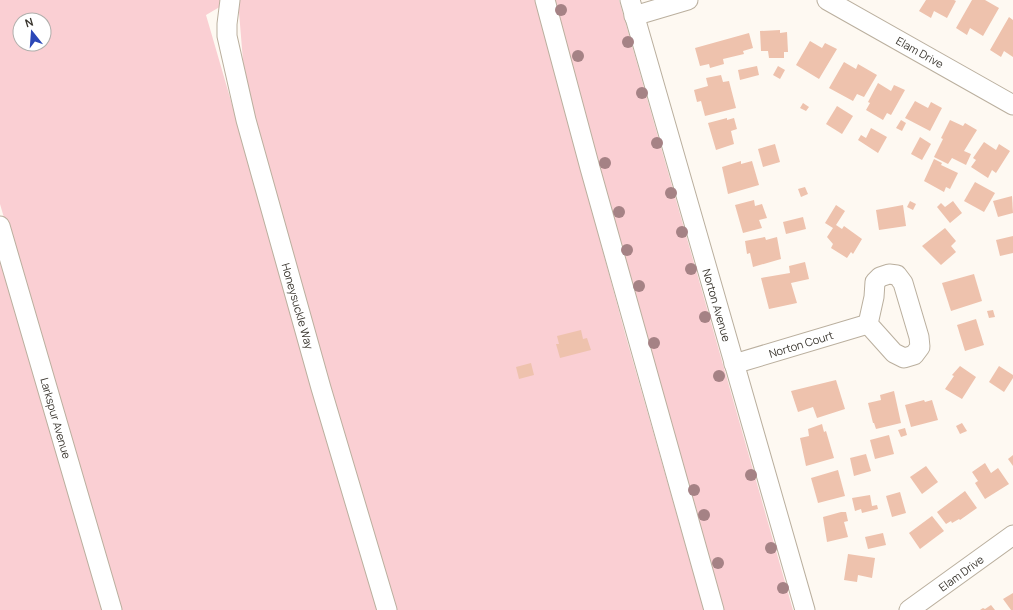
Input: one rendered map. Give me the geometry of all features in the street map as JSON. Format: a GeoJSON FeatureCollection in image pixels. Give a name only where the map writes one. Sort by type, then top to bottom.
{"type":"FeatureCollection","features":[{"type":"Feature","properties":{"kind":"street","name":"Honeysuckle Way"},"geometry":{"type":"LineString","coordinates":[[230,0],[226,24],[227,36],[246,120],[321,388],[387,610]]}},
{"type":"Feature","properties":{"kind":"street"},"geometry":{"type":"LineString","coordinates":[[545,0],[590,168],[714,610]]}},
{"type":"Feature","properties":{"kind":"street"},"geometry":{"type":"LineString","coordinates":[[632,8],[688,0]]}},
{"type":"Feature","properties":{"kind":"street","name":"Elam Drive"},"geometry":{"type":"LineString","coordinates":[[827,0],[1013,105]]}},
{"type":"Feature","properties":{"kind":"street","name":"Norton Avenue"},"geometry":{"type":"LineString","coordinates":[[632,8],[805,610]]}},
{"type":"Feature","properties":{"kind":"street","name":"Larkspur Avenue"},"geometry":{"type":"LineString","coordinates":[[0,226],[112,610]]}},
{"type":"Feature","properties":{"kind":"street","name":"Norton Court"},"geometry":{"type":"LineString","coordinates":[[734,364],[868,324]]}},
{"type":"Feature","properties":{"kind":"street","name":"Elam Drive"},"geometry":{"type":"LineString","coordinates":[[909,610],[1013,535]]}},
{"type":"Feature","properties":{"kind":"shaded area"},"geometry":{"type":"Polygon","coordinates":[[[0,0],[222,0],[223,5],[206,15],[379,610],[118,610],[0,204],[0,0]]]}},
{"type":"Feature","properties":{"kind":"shaded area"},"geometry":{"type":"Polygon","coordinates":[[[238,0],[535,0],[626,337],[704,610],[394,610],[334,404],[245,85],[238,0]]]}},
{"type":"Feature","properties":{"kind":"shaded area"},"geometry":{"type":"Polygon","coordinates":[[[551,0],[619,0],[793,610],[722,610],[551,0]]]}},
{"type":"Feature","properties":{"kind":"shaded area"},"geometry":{"type":"Polygon","coordinates":[[[0,254],[104,610],[0,610],[0,254]]]}},
{"type":"Feature","properties":{"kind":"building"},"geometry":{"type":"Polygon","coordinates":[[[926,0],[956,1],[947,18],[934,11],[931,18],[919,11],[926,0]]]}},
{"type":"Feature","properties":{"kind":"building"},"geometry":{"type":"Polygon","coordinates":[[[972,0],[985,0],[999,8],[983,36],[970,28],[967,35],[956,28],[972,0]]]}},
{"type":"Feature","properties":{"kind":"building"},"geometry":{"type":"Polygon","coordinates":[[[1009,17],[1013,20],[1013,57],[1004,51],[1001,57],[990,50],[1009,17]]]}},
{"type":"Feature","properties":{"kind":"building"},"geometry":{"type":"Polygon","coordinates":[[[780,30],[780,33],[787,32],[788,52],[784,52],[784,58],[769,58],[768,51],[761,51],[760,31],[780,30]]]}},
{"type":"Feature","properties":{"kind":"building"},"geometry":{"type":"Polygon","coordinates":[[[749,33],[753,48],[743,51],[744,54],[723,59],[724,64],[710,68],[709,64],[700,66],[695,48],[749,33]]]}},
{"type":"Feature","properties":{"kind":"building"},"geometry":{"type":"Polygon","coordinates":[[[810,41],[822,48],[825,43],[837,49],[819,79],[796,65],[810,41]]]}},
{"type":"Feature","properties":{"kind":"building"},"geometry":{"type":"Polygon","coordinates":[[[844,62],[856,69],[858,64],[877,75],[864,97],[857,94],[853,101],[829,88],[844,62]]]}},
{"type":"Feature","properties":{"kind":"building"},"geometry":{"type":"Polygon","coordinates":[[[757,66],[759,75],[740,80],[738,70],[757,66]]]}},
{"type":"Feature","properties":{"kind":"building"},"geometry":{"type":"Polygon","coordinates":[[[778,66],[785,70],[780,79],[773,75],[778,66]]]}},
{"type":"Feature","properties":{"kind":"building"},"geometry":{"type":"Polygon","coordinates":[[[721,75],[723,82],[729,81],[736,108],[705,116],[701,101],[697,102],[694,90],[708,86],[706,78],[721,75]]]}},
{"type":"Feature","properties":{"kind":"building"},"geometry":{"type":"Polygon","coordinates":[[[878,83],[891,91],[894,85],[905,90],[891,115],[887,113],[883,120],[866,110],[870,103],[868,102],[878,83]]]}},
{"type":"Feature","properties":{"kind":"building"},"geometry":{"type":"Polygon","coordinates":[[[915,101],[928,108],[931,102],[942,108],[930,131],[905,118],[915,101]]]}},
{"type":"Feature","properties":{"kind":"building"},"geometry":{"type":"Polygon","coordinates":[[[803,103],[809,107],[806,111],[800,108],[803,103]]]}},
{"type":"Feature","properties":{"kind":"building"},"geometry":{"type":"Polygon","coordinates":[[[837,106],[853,116],[842,134],[826,124],[837,106]]]}},
{"type":"Feature","properties":{"kind":"building"},"geometry":{"type":"Polygon","coordinates":[[[727,118],[727,120],[734,118],[737,129],[731,131],[734,144],[716,150],[708,123],[727,118]]]}},
{"type":"Feature","properties":{"kind":"building"},"geometry":{"type":"Polygon","coordinates":[[[901,120],[906,123],[902,131],[896,128],[901,120]]]}},
{"type":"Feature","properties":{"kind":"building"},"geometry":{"type":"Polygon","coordinates":[[[950,120],[963,126],[965,123],[977,130],[964,151],[971,154],[966,165],[952,158],[948,164],[934,157],[950,120]]]}},
{"type":"Feature","properties":{"kind":"building"},"geometry":{"type":"Polygon","coordinates":[[[871,128],[887,137],[878,153],[858,140],[861,135],[866,138],[871,128]]]}},
{"type":"Feature","properties":{"kind":"building"},"geometry":{"type":"Polygon","coordinates":[[[920,137],[931,144],[922,160],[911,154],[920,137]]]}},
{"type":"Feature","properties":{"kind":"building"},"geometry":{"type":"Polygon","coordinates":[[[984,142],[996,150],[999,144],[1010,151],[996,173],[992,170],[988,178],[971,167],[976,160],[973,158],[984,142]]]}},
{"type":"Feature","properties":{"kind":"building"},"geometry":{"type":"Polygon","coordinates":[[[775,144],[780,162],[763,167],[758,149],[775,144]]]}},
{"type":"Feature","properties":{"kind":"building"},"geometry":{"type":"Polygon","coordinates":[[[934,159],[942,163],[941,165],[958,173],[950,189],[946,187],[944,192],[924,181],[934,159]]]}},
{"type":"Feature","properties":{"kind":"building"},"geometry":{"type":"Polygon","coordinates":[[[741,161],[741,164],[752,161],[759,185],[728,194],[722,167],[741,161]]]}},
{"type":"Feature","properties":{"kind":"building"},"geometry":{"type":"Polygon","coordinates":[[[975,182],[995,193],[984,212],[964,201],[975,182]]]}},
{"type":"Feature","properties":{"kind":"building"},"geometry":{"type":"Polygon","coordinates":[[[805,187],[808,194],[801,197],[798,189],[805,187]]]}},
{"type":"Feature","properties":{"kind":"building"},"geometry":{"type":"Polygon","coordinates":[[[1012,196],[1013,213],[998,217],[993,201],[1012,196]]]}},
{"type":"Feature","properties":{"kind":"building"},"geometry":{"type":"Polygon","coordinates":[[[754,200],[755,206],[762,204],[767,218],[759,220],[762,228],[743,233],[735,205],[754,200]]]}},
{"type":"Feature","properties":{"kind":"building"},"geometry":{"type":"Polygon","coordinates":[[[910,201],[916,204],[913,210],[907,207],[910,201]]]}},
{"type":"Feature","properties":{"kind":"building"},"geometry":{"type":"Polygon","coordinates":[[[953,201],[962,213],[950,223],[937,207],[941,203],[945,207],[953,201]]]}},
{"type":"Feature","properties":{"kind":"building"},"geometry":{"type":"Polygon","coordinates":[[[836,205],[845,211],[836,225],[842,229],[844,226],[862,239],[853,254],[851,252],[847,258],[831,248],[833,244],[827,237],[833,228],[825,223],[836,205]]]}},
{"type":"Feature","properties":{"kind":"building"},"geometry":{"type":"Polygon","coordinates":[[[903,205],[906,226],[879,230],[876,210],[903,205]]]}},
{"type":"Feature","properties":{"kind":"building"},"geometry":{"type":"Polygon","coordinates":[[[803,217],[806,229],[786,234],[783,222],[803,217]]]}},
{"type":"Feature","properties":{"kind":"building"},"geometry":{"type":"Polygon","coordinates":[[[945,228],[956,241],[951,246],[956,252],[941,265],[922,246],[945,228]]]}},
{"type":"Feature","properties":{"kind":"building"},"geometry":{"type":"Polygon","coordinates":[[[1013,236],[1013,253],[1000,256],[996,240],[1013,236]]]}},
{"type":"Feature","properties":{"kind":"building"},"geometry":{"type":"Polygon","coordinates":[[[765,237],[766,240],[777,237],[781,259],[753,267],[750,253],[747,254],[745,241],[765,237]]]}},
{"type":"Feature","properties":{"kind":"building"},"geometry":{"type":"Polygon","coordinates":[[[805,262],[809,279],[791,283],[797,303],[769,309],[761,278],[790,273],[789,266],[805,262]]]}},
{"type":"Feature","properties":{"kind":"building"},"geometry":{"type":"Polygon","coordinates":[[[974,274],[982,301],[951,311],[942,283],[974,274]]]}},
{"type":"Feature","properties":{"kind":"building"},"geometry":{"type":"Polygon","coordinates":[[[993,310],[995,317],[989,318],[987,311],[993,310]]]}},
{"type":"Feature","properties":{"kind":"building"},"geometry":{"type":"Polygon","coordinates":[[[976,319],[984,345],[965,351],[957,325],[976,319]]]}},
{"type":"Feature","properties":{"kind":"building"},"geometry":{"type":"Polygon","coordinates":[[[581,330],[583,339],[587,338],[591,350],[560,358],[556,344],[559,344],[557,336],[581,330]]]}},
{"type":"Feature","properties":{"kind":"building"},"geometry":{"type":"Polygon","coordinates":[[[531,363],[534,375],[519,379],[516,367],[531,363]]]}},
{"type":"Feature","properties":{"kind":"building"},"geometry":{"type":"Polygon","coordinates":[[[960,366],[976,377],[962,399],[945,389],[954,376],[952,375],[960,366]]]}},
{"type":"Feature","properties":{"kind":"building"},"geometry":{"type":"Polygon","coordinates":[[[999,366],[1013,375],[1013,378],[1004,392],[989,382],[999,366]]]}},
{"type":"Feature","properties":{"kind":"building"},"geometry":{"type":"Polygon","coordinates":[[[836,380],[845,409],[817,418],[813,407],[798,412],[791,391],[836,380]]]}},
{"type":"Feature","properties":{"kind":"building"},"geometry":{"type":"Polygon","coordinates":[[[894,391],[901,423],[876,429],[868,403],[881,400],[880,395],[894,391]]]}},
{"type":"Feature","properties":{"kind":"building"},"geometry":{"type":"Polygon","coordinates":[[[924,400],[925,402],[932,400],[938,420],[911,427],[905,405],[924,400]]]}},
{"type":"Feature","properties":{"kind":"building"},"geometry":{"type":"Polygon","coordinates":[[[962,423],[967,431],[960,434],[956,426],[962,423]]]}},
{"type":"Feature","properties":{"kind":"building"},"geometry":{"type":"Polygon","coordinates":[[[822,424],[824,432],[826,431],[834,458],[806,466],[800,438],[809,436],[808,429],[822,424]]]}},
{"type":"Feature","properties":{"kind":"building"},"geometry":{"type":"Polygon","coordinates":[[[905,428],[907,435],[901,437],[898,430],[905,428]]]}},
{"type":"Feature","properties":{"kind":"building"},"geometry":{"type":"Polygon","coordinates":[[[889,435],[894,454],[875,459],[870,440],[889,435]]]}},
{"type":"Feature","properties":{"kind":"building"},"geometry":{"type":"Polygon","coordinates":[[[866,454],[871,471],[854,476],[850,458],[866,454]]]}},
{"type":"Feature","properties":{"kind":"building"},"geometry":{"type":"Polygon","coordinates":[[[1013,455],[1013,466],[1008,459],[1013,455]]]}},
{"type":"Feature","properties":{"kind":"building"},"geometry":{"type":"Polygon","coordinates":[[[985,463],[991,473],[998,468],[1009,484],[985,499],[975,483],[978,481],[972,472],[985,463]]]}},
{"type":"Feature","properties":{"kind":"building"},"geometry":{"type":"Polygon","coordinates":[[[926,466],[938,482],[922,494],[910,477],[926,466]]]}},
{"type":"Feature","properties":{"kind":"building"},"geometry":{"type":"Polygon","coordinates":[[[838,470],[845,496],[818,503],[811,478],[838,470]]]}},
{"type":"Feature","properties":{"kind":"building"},"geometry":{"type":"Polygon","coordinates":[[[965,491],[977,508],[960,520],[959,519],[952,523],[951,521],[946,524],[937,512],[965,491]]]}},
{"type":"Feature","properties":{"kind":"building"},"geometry":{"type":"Polygon","coordinates":[[[900,492],[906,513],[892,517],[886,496],[900,492]]]}},
{"type":"Feature","properties":{"kind":"building"},"geometry":{"type":"Polygon","coordinates":[[[870,495],[872,506],[877,505],[878,509],[862,513],[861,509],[855,511],[852,498],[870,495]]]}},
{"type":"Feature","properties":{"kind":"building"},"geometry":{"type":"Polygon","coordinates":[[[846,512],[848,521],[844,522],[848,537],[827,542],[823,517],[846,512]]]}},
{"type":"Feature","properties":{"kind":"building"},"geometry":{"type":"Polygon","coordinates":[[[932,516],[944,531],[920,549],[909,533],[932,516]]]}},
{"type":"Feature","properties":{"kind":"building"},"geometry":{"type":"Polygon","coordinates":[[[883,533],[886,545],[868,549],[865,537],[883,533]]]}},
{"type":"Feature","properties":{"kind":"building"},"geometry":{"type":"Polygon","coordinates":[[[848,554],[875,558],[872,578],[858,575],[857,582],[844,580],[848,554]]]}},
{"type":"Feature","properties":{"kind":"building"},"geometry":{"type":"Polygon","coordinates":[[[1013,593],[1013,610],[1011,610],[1003,599],[1013,593]]]}},
{"type":"Feature","properties":{"kind":"building"},"geometry":{"type":"Polygon","coordinates":[[[991,605],[995,610],[980,610],[983,608],[985,609],[991,605]]]}}]}
